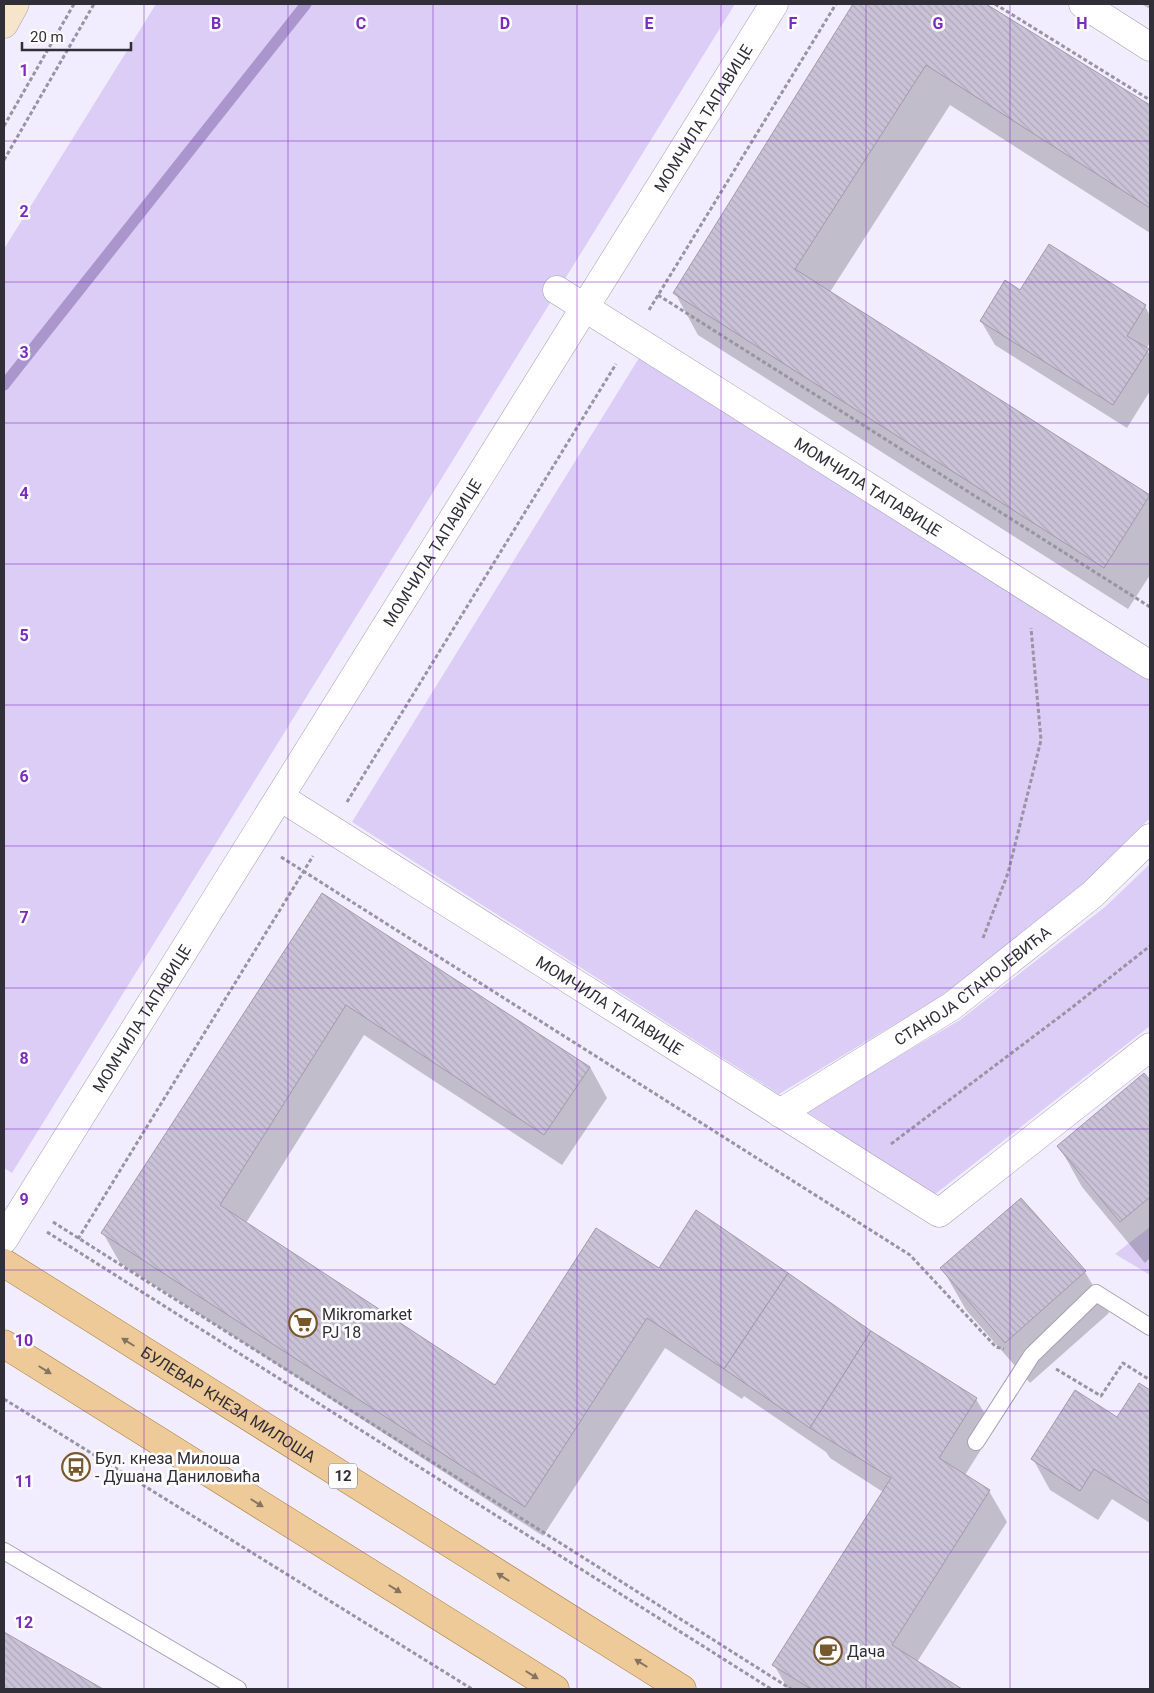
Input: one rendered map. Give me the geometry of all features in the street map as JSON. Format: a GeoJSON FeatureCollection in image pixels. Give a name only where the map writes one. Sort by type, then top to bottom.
{"type":"FeatureCollection","features":[{"type":"Feature","properties":{"kind":"main road","name":"БУЛЕВАР КНЕЗА МИЛОША"},"geometry":{"type":"LineString","coordinates":[[4,1263],[682,1689]]}},
{"type":"Feature","properties":{"kind":"main road"},"geometry":{"type":"LineString","coordinates":[[4,1344],[555,1689]]}},
{"type":"Feature","properties":{"kind":"street"},"geometry":{"type":"LineString","coordinates":[[4,24],[15,4]]}},
{"type":"Feature","properties":{"kind":"street","name":"МОМЧИЛА ТАПАВИЦЕ"},"geometry":{"type":"LineString","coordinates":[[4,1239],[774,4]]}},
{"type":"Feature","properties":{"kind":"street"},"geometry":{"type":"LineString","coordinates":[[1083,4],[1150,47]]}},
{"type":"Feature","properties":{"kind":"street","name":"МОМЧИЛА ТАПАВИЦЕ"},"geometry":{"type":"LineString","coordinates":[[557,290],[1150,665]]}},
{"type":"Feature","properties":{"kind":"street","name":"МОМЧИЛА ТАПАВИЦЕ"},"geometry":{"type":"LineString","coordinates":[[280,797],[939,1213],[1150,1047]]}},
{"type":"Feature","properties":{"kind":"street","name":"СТАНОЈА СТАНОЈЕВИЋА"},"geometry":{"type":"LineString","coordinates":[[780,1113],[952,1006],[1093,894],[1150,838]]}},
{"type":"Feature","properties":{"kind":"lane"},"geometry":{"type":"LineString","coordinates":[[976,1442],[1032,1356],[1096,1293],[1150,1327]]}},
{"type":"Feature","properties":{"kind":"lane"},"geometry":{"type":"LineString","coordinates":[[4,1551],[238,1689]]}},
{"type":"Feature","properties":{"kind":"path"},"geometry":{"type":"LineString","coordinates":[[4,126],[74,4]]}},
{"type":"Feature","properties":{"kind":"path"},"geometry":{"type":"LineString","coordinates":[[4,160],[94,4]]}},
{"type":"Feature","properties":{"kind":"path"},"geometry":{"type":"LineString","coordinates":[[78,1239],[836,4]]}},
{"type":"Feature","properties":{"kind":"path"},"geometry":{"type":"LineString","coordinates":[[996,4],[1150,100]]}},
{"type":"Feature","properties":{"kind":"path"},"geometry":{"type":"LineString","coordinates":[[658,295],[1150,606]]}},
{"type":"Feature","properties":{"kind":"path"},"geometry":{"type":"LineString","coordinates":[[981,942],[1008,873],[1041,740],[1032,635],[1021,584]]}},
{"type":"Feature","properties":{"kind":"path"},"geometry":{"type":"LineString","coordinates":[[253,839],[910,1255],[996,1347],[1032,1356],[1101,1396],[1123,1363],[1150,1380]]}},
{"type":"Feature","properties":{"kind":"path"},"geometry":{"type":"LineString","coordinates":[[863,1165],[1070,1009],[1150,946]]}},
{"type":"Feature","properties":{"kind":"path"},"geometry":{"type":"LineString","coordinates":[[22,1210],[78,1239],[791,1689]]}},
{"type":"Feature","properties":{"kind":"path"},"geometry":{"type":"LineString","coordinates":[[22,1210],[770,1689]]}},
{"type":"Feature","properties":{"kind":"path"},"geometry":{"type":"LineString","coordinates":[[4,1399],[472,1689]]}},
{"type":"Feature","properties":{"kind":"shaded area"},"geometry":{"type":"Polygon","coordinates":[[[156,4],[735,4],[12,1173],[4,1168],[4,249],[156,4]]]}},
{"type":"Feature","properties":{"kind":"shaded area"},"geometry":{"type":"Polygon","coordinates":[[[639,358],[1150,679],[1150,818],[1083,885],[943,995],[779,1094],[352,822],[639,358]]]}},
{"type":"Feature","properties":{"kind":"shaded area"},"geometry":{"type":"Polygon","coordinates":[[[1150,864],[1150,1026],[934,1195],[806,1111],[960,1020],[1105,907],[1150,864]]]}},
{"type":"Feature","properties":{"kind":"shaded area"},"geometry":{"type":"Polygon","coordinates":[[[1150,1227],[1150,1275],[1115,1254],[1150,1227]]]}},
{"type":"Feature","properties":{"kind":"building"},"geometry":{"type":"Polygon","coordinates":[[[853,4],[986,4],[1150,105],[1150,208],[926,65],[795,269],[1150,495],[1104,568],[673,293],[853,4]]]}},
{"type":"Feature","properties":{"kind":"building"},"geometry":{"type":"Polygon","coordinates":[[[1049,244],[1146,305],[1127,336],[1149,349],[1113,405],[980,321],[1005,280],[1020,290],[1049,244]]]}},
{"type":"Feature","properties":{"kind":"building"},"geometry":{"type":"Polygon","coordinates":[[[322,893],[590,1067],[544,1135],[346,1005],[220,1205],[495,1385],[596,1228],[659,1268],[696,1210],[788,1273],[724,1369],[647,1318],[525,1507],[101,1233],[322,893]]]}},
{"type":"Feature","properties":{"kind":"building"},"geometry":{"type":"Polygon","coordinates":[[[1144,1073],[1150,1080],[1150,1197],[1120,1222],[1057,1146],[1144,1073]]]}},
{"type":"Feature","properties":{"kind":"building"},"geometry":{"type":"Polygon","coordinates":[[[1021,1198],[1086,1271],[1005,1343],[940,1268],[1021,1198]]]}},
{"type":"Feature","properties":{"kind":"building"},"geometry":{"type":"Polygon","coordinates":[[[788,1273],[871,1331],[810,1428],[724,1369],[788,1273]]]}},
{"type":"Feature","properties":{"kind":"building"},"geometry":{"type":"Polygon","coordinates":[[[871,1331],[977,1398],[939,1458],[990,1490],[892,1645],[962,1689],[811,1689],[772,1665],[891,1478],[810,1428],[871,1331]]]}},
{"type":"Feature","properties":{"kind":"building"},"geometry":{"type":"Polygon","coordinates":[[[1139,1383],[1150,1390],[1150,1504],[1094,1469],[1080,1491],[1031,1459],[1075,1390],[1117,1417],[1139,1383]]]}},
{"type":"Feature","properties":{"kind":"building"},"geometry":{"type":"Polygon","coordinates":[[[4,1632],[103,1689],[4,1689],[4,1632]]]}},
{"type":"Feature","properties":{"kind":"waterway"},"geometry":{"type":"LineString","coordinates":[[4,385],[306,4]]}},
{"type":"Feature","properties":{"kind":"place","name":"Mikromarket PJ 18"},"geometry":{"type":"Point","coordinates":[303,1323]}},
{"type":"Feature","properties":{"kind":"place","name":"Бул. кнеза Милоша - Душана Даниловића"},"geometry":{"type":"Point","coordinates":[76,1467]}},
{"type":"Feature","properties":{"kind":"place","name":"Дача"},"geometry":{"type":"Point","coordinates":[828,1651]}}]}
